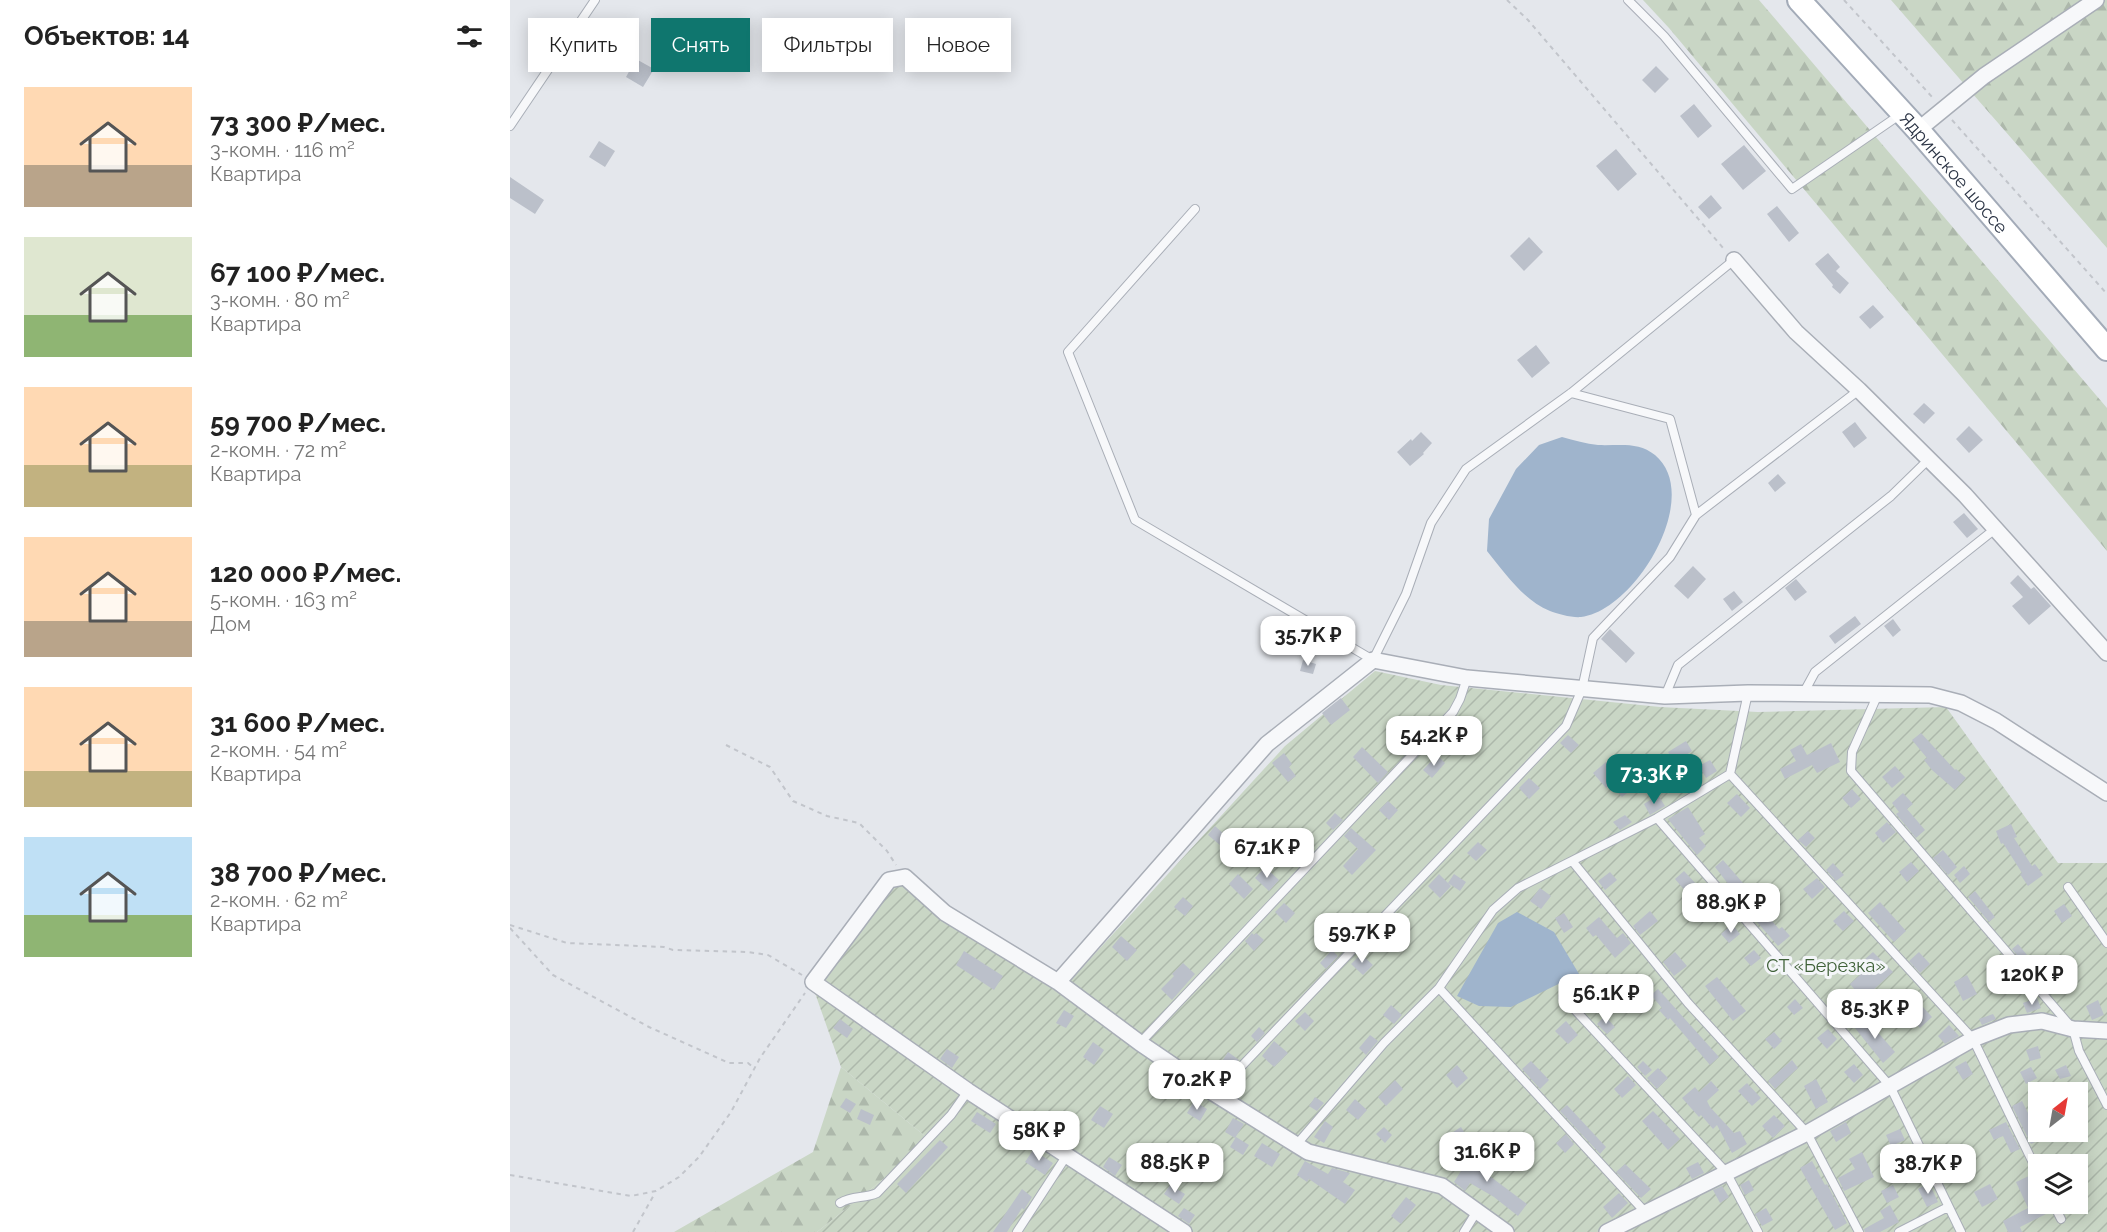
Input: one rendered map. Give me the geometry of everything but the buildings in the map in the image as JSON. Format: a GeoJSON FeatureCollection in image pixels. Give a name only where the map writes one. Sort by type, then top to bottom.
{"type":"FeatureCollection","features":[{"type":"Feature","properties":{"kind":"main road","name":"Ядринское шоссе"},"geometry":{"type":"LineString","coordinates":[[1799,0],[1903,113],[2107,349]]}},
{"type":"Feature","properties":{"kind":"street"},"geometry":{"type":"LineString","coordinates":[[1918,130],[1984,76],[2096,0]]}},
{"type":"Feature","properties":{"kind":"street"},"geometry":{"type":"LineString","coordinates":[[1734,260],[1796,332],[1859,390],[1965,495],[2107,653]]}},
{"type":"Feature","properties":{"kind":"street"},"geometry":{"type":"LineString","coordinates":[[1058,982],[1268,744],[1373,660],[1467,678],[1665,696],[1748,693],[1930,694],[1961,703],[1996,722],[2107,793]]}},
{"type":"Feature","properties":{"kind":"street"},"geometry":{"type":"LineString","coordinates":[[1184,1232],[968,1091],[813,981],[889,880],[905,877],[945,913],[1058,982],[1140,1043],[1215,1094],[1308,1152],[1442,1186],[1506,1232]]}},
{"type":"Feature","properties":{"kind":"street"},"geometry":{"type":"LineString","coordinates":[[1607,1232],[1807,1133],[1973,1039],[2009,1026],[2042,1021],[2073,1029],[2107,1032]]}},
{"type":"Feature","properties":{"kind":"lane"},"geometry":{"type":"LineString","coordinates":[[510,126],[595,0]]}},
{"type":"Feature","properties":{"kind":"lane"},"geometry":{"type":"LineString","coordinates":[[1628,0],[1664,36],[1792,189],[1903,113]]}},
{"type":"Feature","properties":{"kind":"lane"},"geometry":{"type":"LineString","coordinates":[[1195,209],[1068,352],[1135,520],[1373,660],[1406,594],[1431,523],[1466,469],[1571,393],[1734,260]]}},
{"type":"Feature","properties":{"kind":"lane"},"geometry":{"type":"LineString","coordinates":[[1215,1094],[1566,726],[1582,689],[1593,638],[1670,557],[1696,515],[1859,390]]}},
{"type":"Feature","properties":{"kind":"lane"},"geometry":{"type":"LineString","coordinates":[[1571,393],[1670,419],[1696,515]]}},
{"type":"Feature","properties":{"kind":"lane"},"geometry":{"type":"LineString","coordinates":[[1665,696],[1678,665],[1891,496],[1928,460]]}},
{"type":"Feature","properties":{"kind":"lane"},"geometry":{"type":"LineString","coordinates":[[1803,693],[1815,672],[1995,529]]}},
{"type":"Feature","properties":{"kind":"lane"},"geometry":{"type":"LineString","coordinates":[[1140,1043],[1453,712],[1467,678]]}},
{"type":"Feature","properties":{"kind":"lane"},"geometry":{"type":"LineString","coordinates":[[1297,1144],[1384,1043],[1439,988],[1493,910],[1518,888],[1657,818],[1730,774],[1748,693]]}},
{"type":"Feature","properties":{"kind":"lane"},"geometry":{"type":"LineString","coordinates":[[1878,694],[1852,752],[1851,771],[2073,1029],[2079,1051],[2107,1106]]}},
{"type":"Feature","properties":{"kind":"lane"},"geometry":{"type":"LineString","coordinates":[[1730,774],[1973,1039],[2029,1154]]}},
{"type":"Feature","properties":{"kind":"lane"},"geometry":{"type":"LineString","coordinates":[[1657,818],[1890,1086],[1961,1232]]}},
{"type":"Feature","properties":{"kind":"lane"},"geometry":{"type":"LineString","coordinates":[[1573,862],[1688,1003],[1807,1133],[1859,1232]]}},
{"type":"Feature","properties":{"kind":"lane"},"geometry":{"type":"LineString","coordinates":[[2068,887],[2107,943]]}},
{"type":"Feature","properties":{"kind":"lane"},"geometry":{"type":"LineString","coordinates":[[1439,988],[1646,1213]]}},
{"type":"Feature","properties":{"kind":"lane"},"geometry":{"type":"LineString","coordinates":[[1563,997],[1726,1172],[1758,1232]]}},
{"type":"Feature","properties":{"kind":"lane"},"geometry":{"type":"LineString","coordinates":[[840,1203],[849,1198],[869,1197],[877,1193],[951,1115],[968,1091]]}},
{"type":"Feature","properties":{"kind":"lane"},"geometry":{"type":"LineString","coordinates":[[1017,1232],[1067,1155]]}},
{"type":"Feature","properties":{"kind":"lane"},"geometry":{"type":"LineString","coordinates":[[1899,1232],[1948,1207]]}},
{"type":"Feature","properties":{"kind":"lane"},"geometry":{"type":"LineString","coordinates":[[1464,1232],[1478,1211]]}},
{"type":"Feature","properties":{"kind":"lane"},"geometry":{"type":"LineString","coordinates":[[2058,1214],[2061,1219]]}},
{"type":"Feature","properties":{"kind":"path"},"geometry":{"type":"LineString","coordinates":[[1507,0],[1528,20],[1734,260]]}},
{"type":"Feature","properties":{"kind":"path"},"geometry":{"type":"LineString","coordinates":[[1844,0],[2107,294]]}},
{"type":"Feature","properties":{"kind":"path"},"geometry":{"type":"LineString","coordinates":[[726,745],[770,767],[793,801],[827,816],[859,823],[887,851],[905,877]]}},
{"type":"Feature","properties":{"kind":"path"},"geometry":{"type":"LineString","coordinates":[[510,926],[567,943],[748,952],[768,955],[813,981],[754,1068],[731,1112],[699,1157],[679,1177],[656,1191],[631,1196],[510,1175]]}},
{"type":"Feature","properties":{"kind":"path"},"geometry":{"type":"LineString","coordinates":[[510,926],[553,975],[649,1027],[729,1063],[748,1063],[754,1068]]}},
{"type":"Feature","properties":{"kind":"path"},"geometry":{"type":"LineString","coordinates":[[633,1232],[656,1191]]}},
{"type":"Feature","properties":{"kind":"green space"},"geometry":{"type":"Polygon","coordinates":[[[1643,0],[1759,0],[2107,408],[2107,551],[1669,28],[1643,0]]]}},
{"type":"Feature","properties":{"kind":"green space"},"geometry":{"type":"Polygon","coordinates":[[[1891,0],[2107,0],[2107,248],[1891,0]]]}},
{"type":"Feature","properties":{"kind":"green space","name":"СТ «Березка»"},"geometry":{"type":"Polygon","coordinates":[[[1375,671],[1441,685],[1660,707],[1758,712],[1946,707],[2058,863],[2107,863],[2107,1232],[817,1232],[931,1141],[841,1067],[815,993],[897,881],[1059,993],[1285,746],[1375,671]]]}},
{"type":"Feature","properties":{"kind":"green space"},"geometry":{"type":"Polygon","coordinates":[[[841,1067],[931,1141],[817,1232],[674,1232],[813,1152],[841,1067]]]}},
{"type":"Feature","properties":{"kind":"water"},"geometry":{"type":"Polygon","coordinates":[[[1562,437],[1584,443],[1635,446],[1649,451],[1655,455],[1668,473],[1672,497],[1667,523],[1657,549],[1641,574],[1622,595],[1602,610],[1581,617],[1553,612],[1531,600],[1515,585],[1487,551],[1489,519],[1516,469],[1539,445],[1562,437]]]}},
{"type":"Feature","properties":{"kind":"water"},"geometry":{"type":"Polygon","coordinates":[[[1517,912],[1554,932],[1579,974],[1511,1007],[1479,1006],[1457,996],[1498,923],[1517,912]]]}}]}
